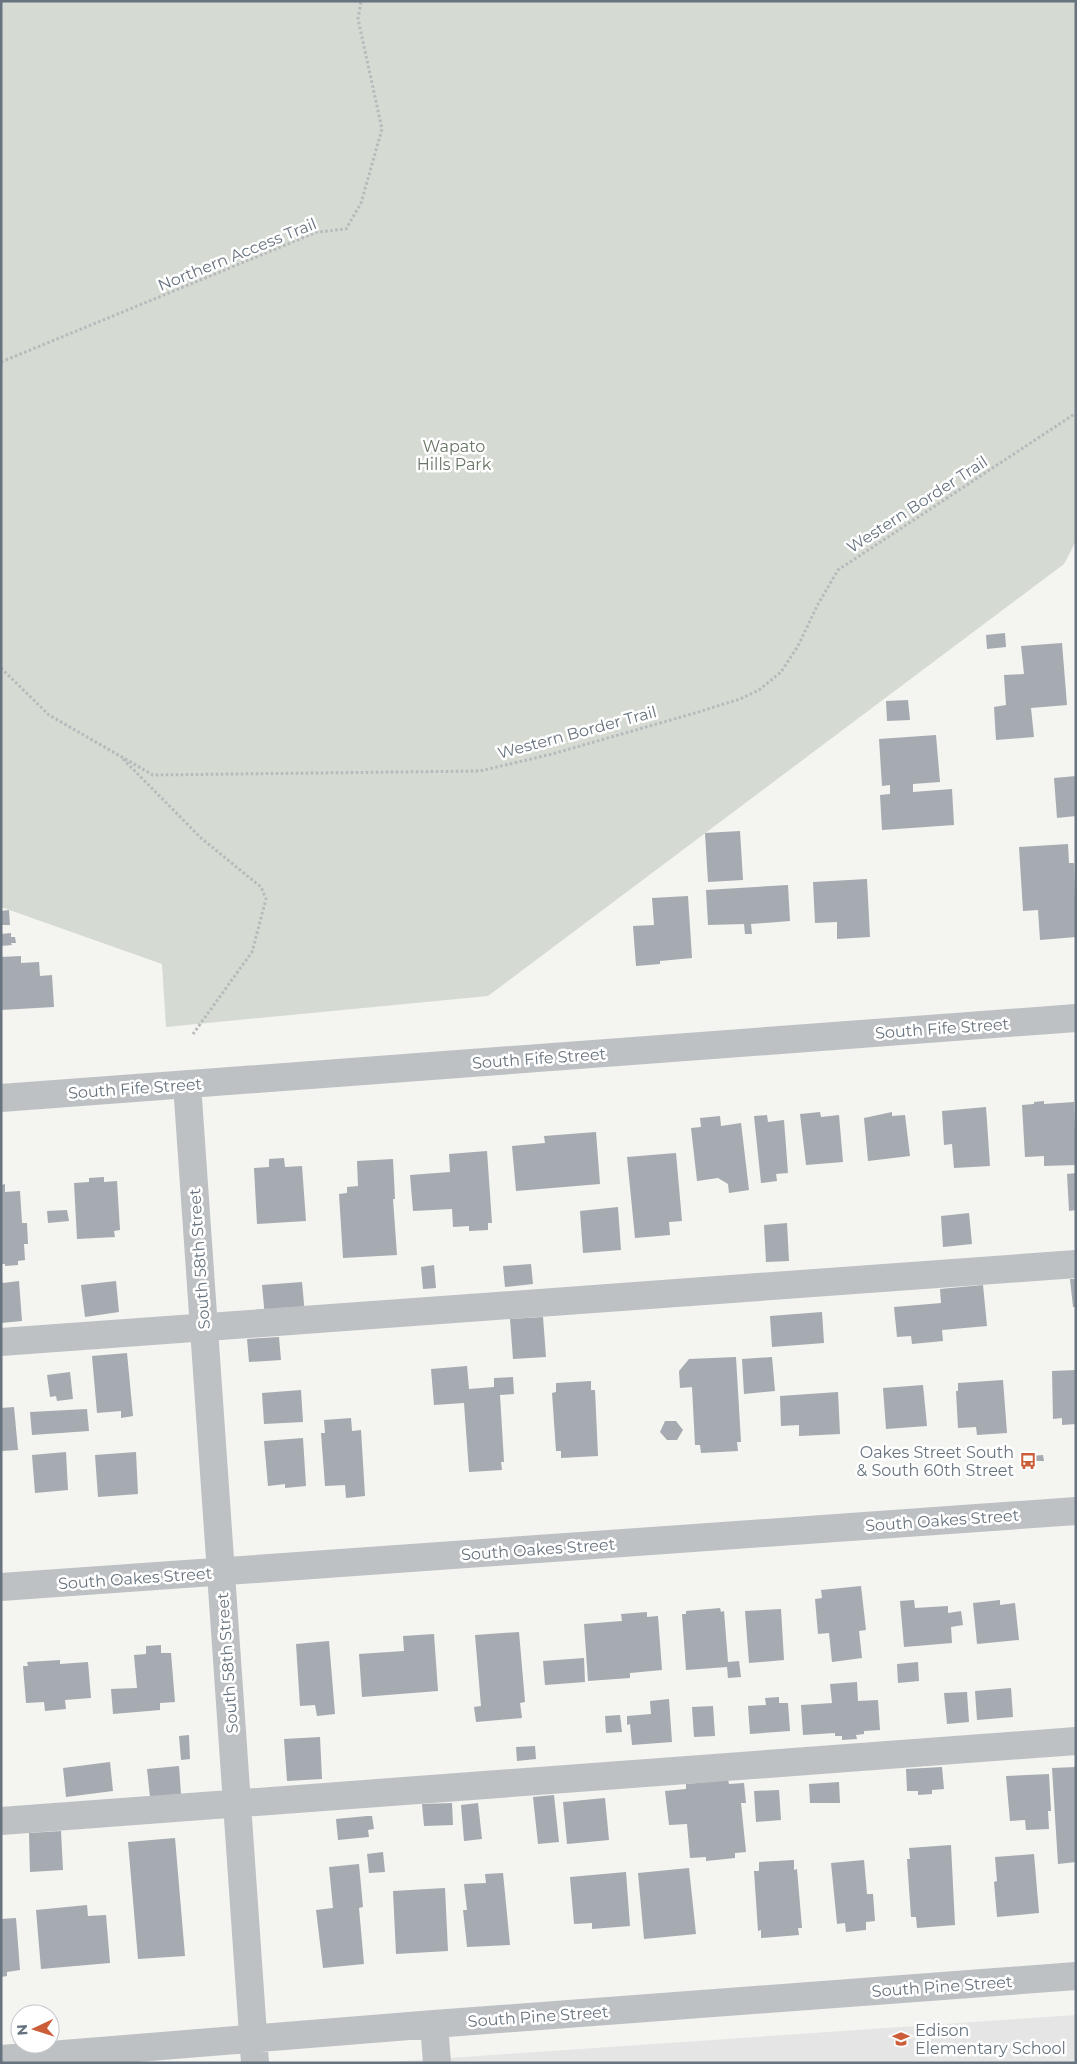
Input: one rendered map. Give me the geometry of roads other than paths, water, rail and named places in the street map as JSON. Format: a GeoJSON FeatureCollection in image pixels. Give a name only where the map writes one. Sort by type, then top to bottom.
{"type":"FeatureCollection","features":[{"type":"Feature","properties":{"kind":"street","name":"South Fife Street"},"geometry":{"type":"LineString","coordinates":[[1,1098],[1076,1018]]}},
{"type":"Feature","properties":{"kind":"street","name":"South 58th Street"},"geometry":{"type":"LineString","coordinates":[[187,1084],[254,2051]]}},
{"type":"Feature","properties":{"kind":"street"},"geometry":{"type":"LineString","coordinates":[[1,1342],[1076,1264]]}},
{"type":"Feature","properties":{"kind":"street","name":"South Oakes Street"},"geometry":{"type":"LineString","coordinates":[[1,1587],[1076,1510]]}},
{"type":"Feature","properties":{"kind":"street"},"geometry":{"type":"LineString","coordinates":[[1,1822],[1076,1741]]}},
{"type":"Feature","properties":{"kind":"street","name":"South Pine Street"},"geometry":{"type":"LineString","coordinates":[[1,2058],[254,2051],[434,2024],[1076,1976]]}},
{"type":"Feature","properties":{"kind":"street"},"geometry":{"type":"LineString","coordinates":[[434,2024],[437,2063]]}},
{"type":"Feature","properties":{"kind":"place","name":"Oakes Street South & South 60th Street"},"geometry":{"type":"Point","coordinates":[1028,1461]}},
{"type":"Feature","properties":{"kind":"place","name":"Edison Elementary School"},"geometry":{"type":"Point","coordinates":[901,2039]}},
{"type":"Feature","properties":{"kind":"park label","name":"Wapato Hills Park"},"geometry":{"type":"Point","coordinates":[454,455]}}]}
